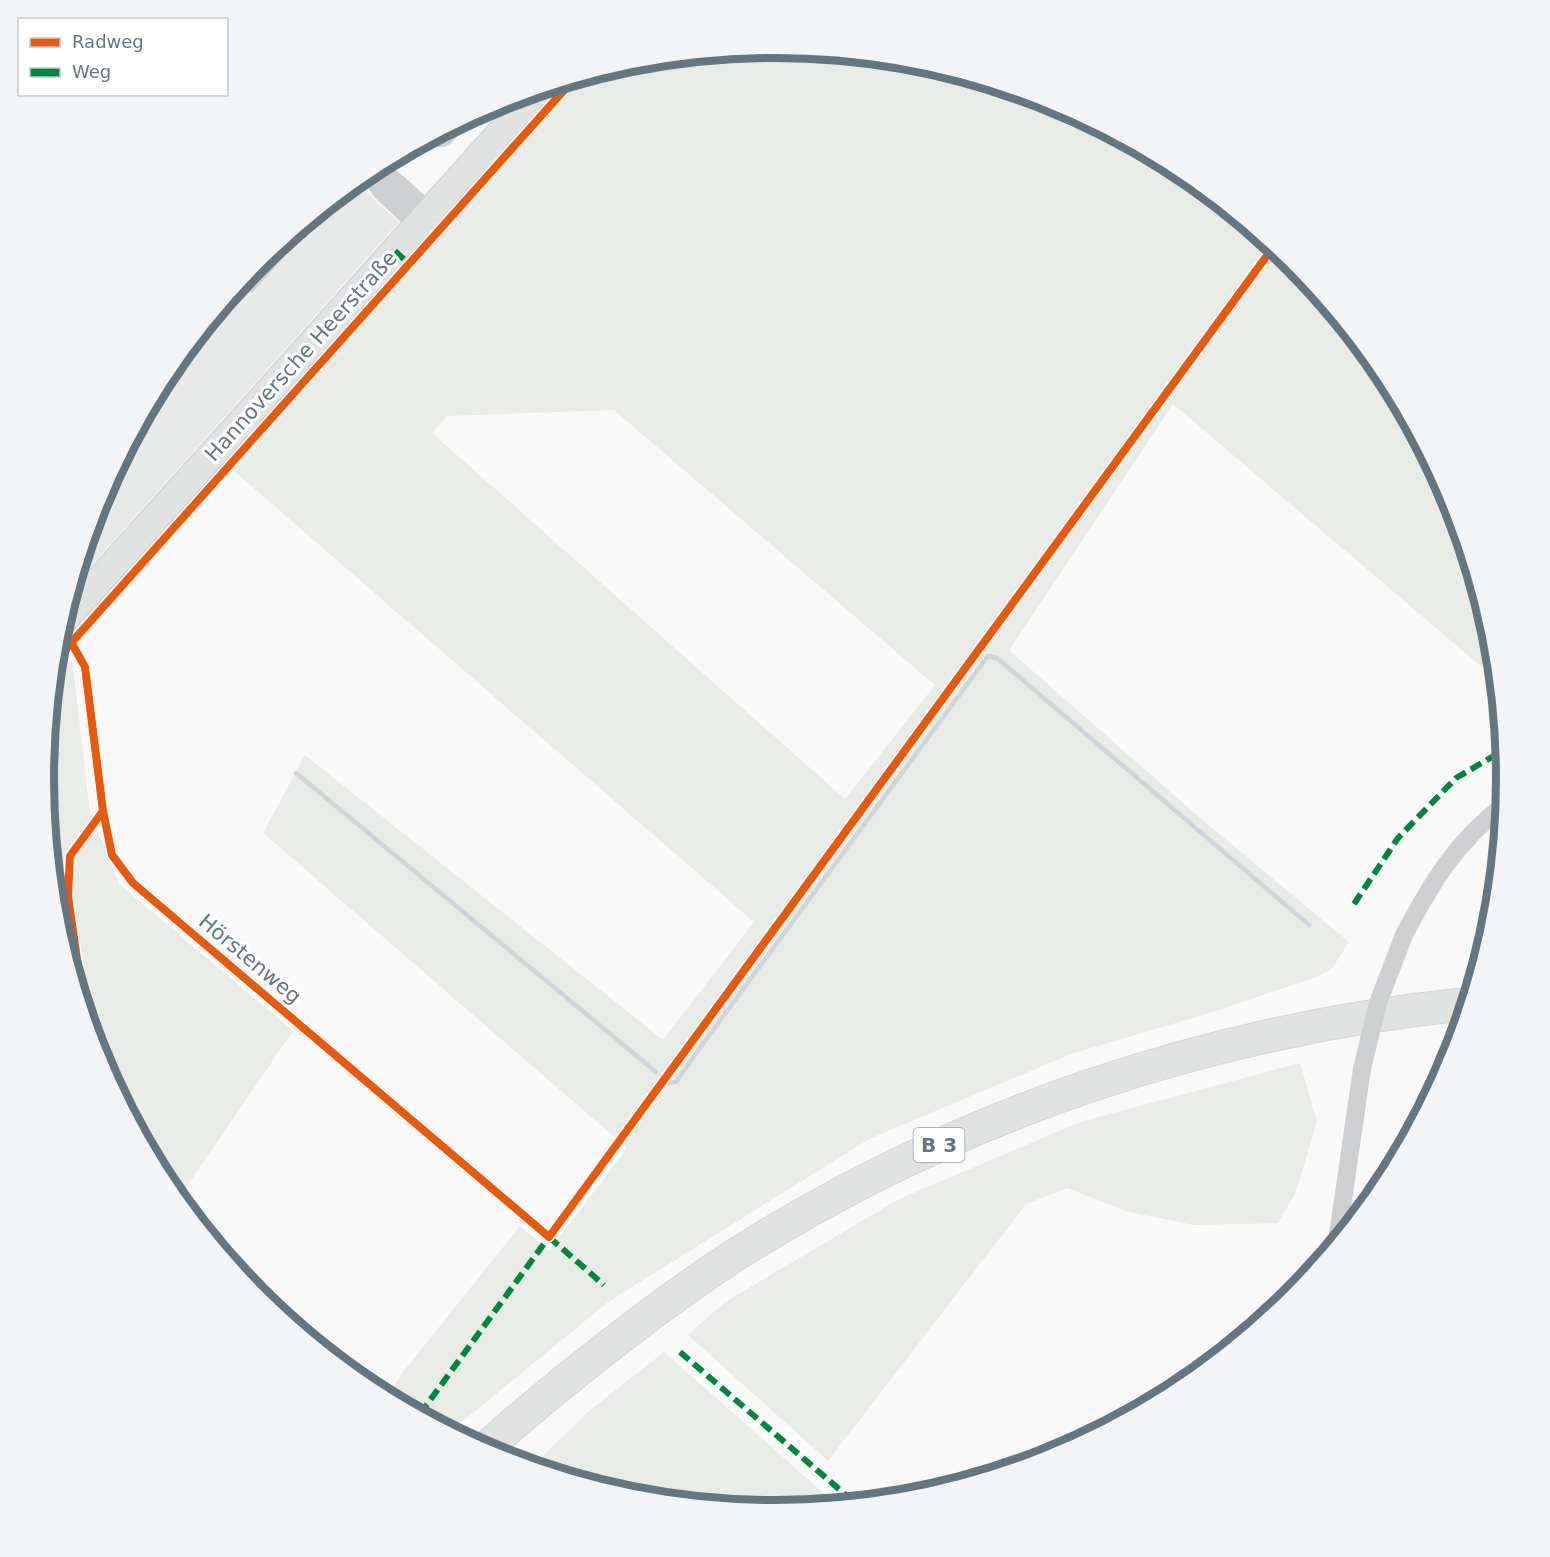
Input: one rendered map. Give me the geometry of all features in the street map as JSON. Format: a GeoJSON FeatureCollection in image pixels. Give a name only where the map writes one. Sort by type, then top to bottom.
{"type":"FeatureCollection","features":[{"type":"Feature","properties":{"kind":"highway","name":"B 3"},"geometry":{"type":"LineString","coordinates":[[493,1442],[627,1331],[718,1266],[862,1182],[962,1134],[1074,1090],[1227,1045],[1320,1024],[1459,1005]]}},
{"type":"Feature","properties":{"kind":"main road","name":"Hannoversche Heerstraße"},"geometry":{"type":"LineString","coordinates":[[75,607],[529,101]]}},
{"type":"Feature","properties":{"kind":"street"},"geometry":{"type":"LineString","coordinates":[[384,173],[394,180],[424,219]]}},
{"type":"Feature","properties":{"kind":"street"},"geometry":{"type":"LineString","coordinates":[[373,179],[381,191],[424,219]]}},
{"type":"Feature","properties":{"kind":"street"},"geometry":{"type":"LineString","coordinates":[[1339,1227],[1362,1069],[1378,1003],[1404,934],[1428,889],[1457,848],[1495,814]]}},
{"type":"Feature","properties":{"kind":"lane","name":"Hörstenweg"},"geometry":{"type":"LineString","coordinates":[[68,639],[85,667],[103,811],[112,855],[133,883],[549,1237]]}},
{"type":"Feature","properties":{"kind":"shaded area"},"geometry":{"type":"Polygon","coordinates":[[[728,59],[822,59],[916,71],[962,82],[1051,112],[1136,154],[1214,206],[1285,269],[1347,340],[1399,418],[1422,460],[1441,503],[1458,547],[1471,592],[1488,672],[1173,404],[1009,650],[1199,817],[1349,942],[1333,967],[1319,976],[1213,1012],[1071,1054],[869,1139],[608,1302],[457,1426],[392,1389],[403,1372],[520,1226],[549,1251],[627,1148],[263,833],[305,755],[663,1040],[754,922],[234,471],[429,246],[572,87],[634,71],[728,59]],[[614,410],[447,416],[432,433],[845,799],[935,685],[614,410]]]}},
{"type":"Feature","properties":{"kind":"shaded area"},"geometry":{"type":"Polygon","coordinates":[[[361,188],[399,222],[84,573],[109,503],[128,460],[151,418],[203,340],[233,303],[300,236],[361,188]]]}},
{"type":"Feature","properties":{"kind":"shaded area"},"geometry":{"type":"Polygon","coordinates":[[[72,659],[90,812],[119,884],[293,1031],[184,1190],[151,1139],[128,1097],[109,1054],[92,1010],[68,919],[60,873],[54,778],[63,669],[72,659]]]}},
{"type":"Feature","properties":{"kind":"shaded area"},"geometry":{"type":"Polygon","coordinates":[[[1300,1063],[1317,1121],[1296,1192],[1278,1223],[1194,1225],[1129,1212],[1067,1188],[1026,1204],[828,1461],[688,1335],[725,1302],[899,1199],[1080,1122],[1300,1063]]]}},
{"type":"Feature","properties":{"kind":"shaded area"},"geometry":{"type":"Polygon","coordinates":[[[664,1352],[828,1497],[775,1500],[681,1493],[634,1486],[539,1460],[588,1412],[664,1352]]]}},
{"type":"Feature","properties":{"kind":"waterway"},"geometry":{"type":"LineString","coordinates":[[669,1083],[676,1082],[988,656],[997,658],[1309,925]]}},
{"type":"Feature","properties":{"kind":"waterway"},"geometry":{"type":"LineString","coordinates":[[296,773],[656,1072]]}},
{"type":"Feature","properties":{"kind":"marked path"},"geometry":{"type":"LineString","coordinates":[[395,251],[409,264]]}},
{"type":"Feature","properties":{"kind":"marked path"},"geometry":{"type":"LineString","coordinates":[[1354,904],[1398,838],[1456,778],[1495,755]]}},
{"type":"Feature","properties":{"kind":"marked path"},"geometry":{"type":"LineString","coordinates":[[424,1408],[551,1234]]}},
{"type":"Feature","properties":{"kind":"marked path"},"geometry":{"type":"LineString","coordinates":[[549,1237],[604,1285]]}},
{"type":"Feature","properties":{"kind":"marked path"},"geometry":{"type":"LineString","coordinates":[[680,1352],[846,1495]]}},
{"type":"Feature","properties":{"kind":"cycle path"},"geometry":{"type":"LineString","coordinates":[[66,648],[565,89]]}},
{"type":"Feature","properties":{"kind":"cycle path"},"geometry":{"type":"LineString","coordinates":[[68,639],[85,667],[103,811],[112,855],[133,883],[549,1237],[1269,253]]}},
{"type":"Feature","properties":{"kind":"cycle path"},"geometry":{"type":"LineString","coordinates":[[76,953],[68,896],[70,856],[103,811]]}}]}
